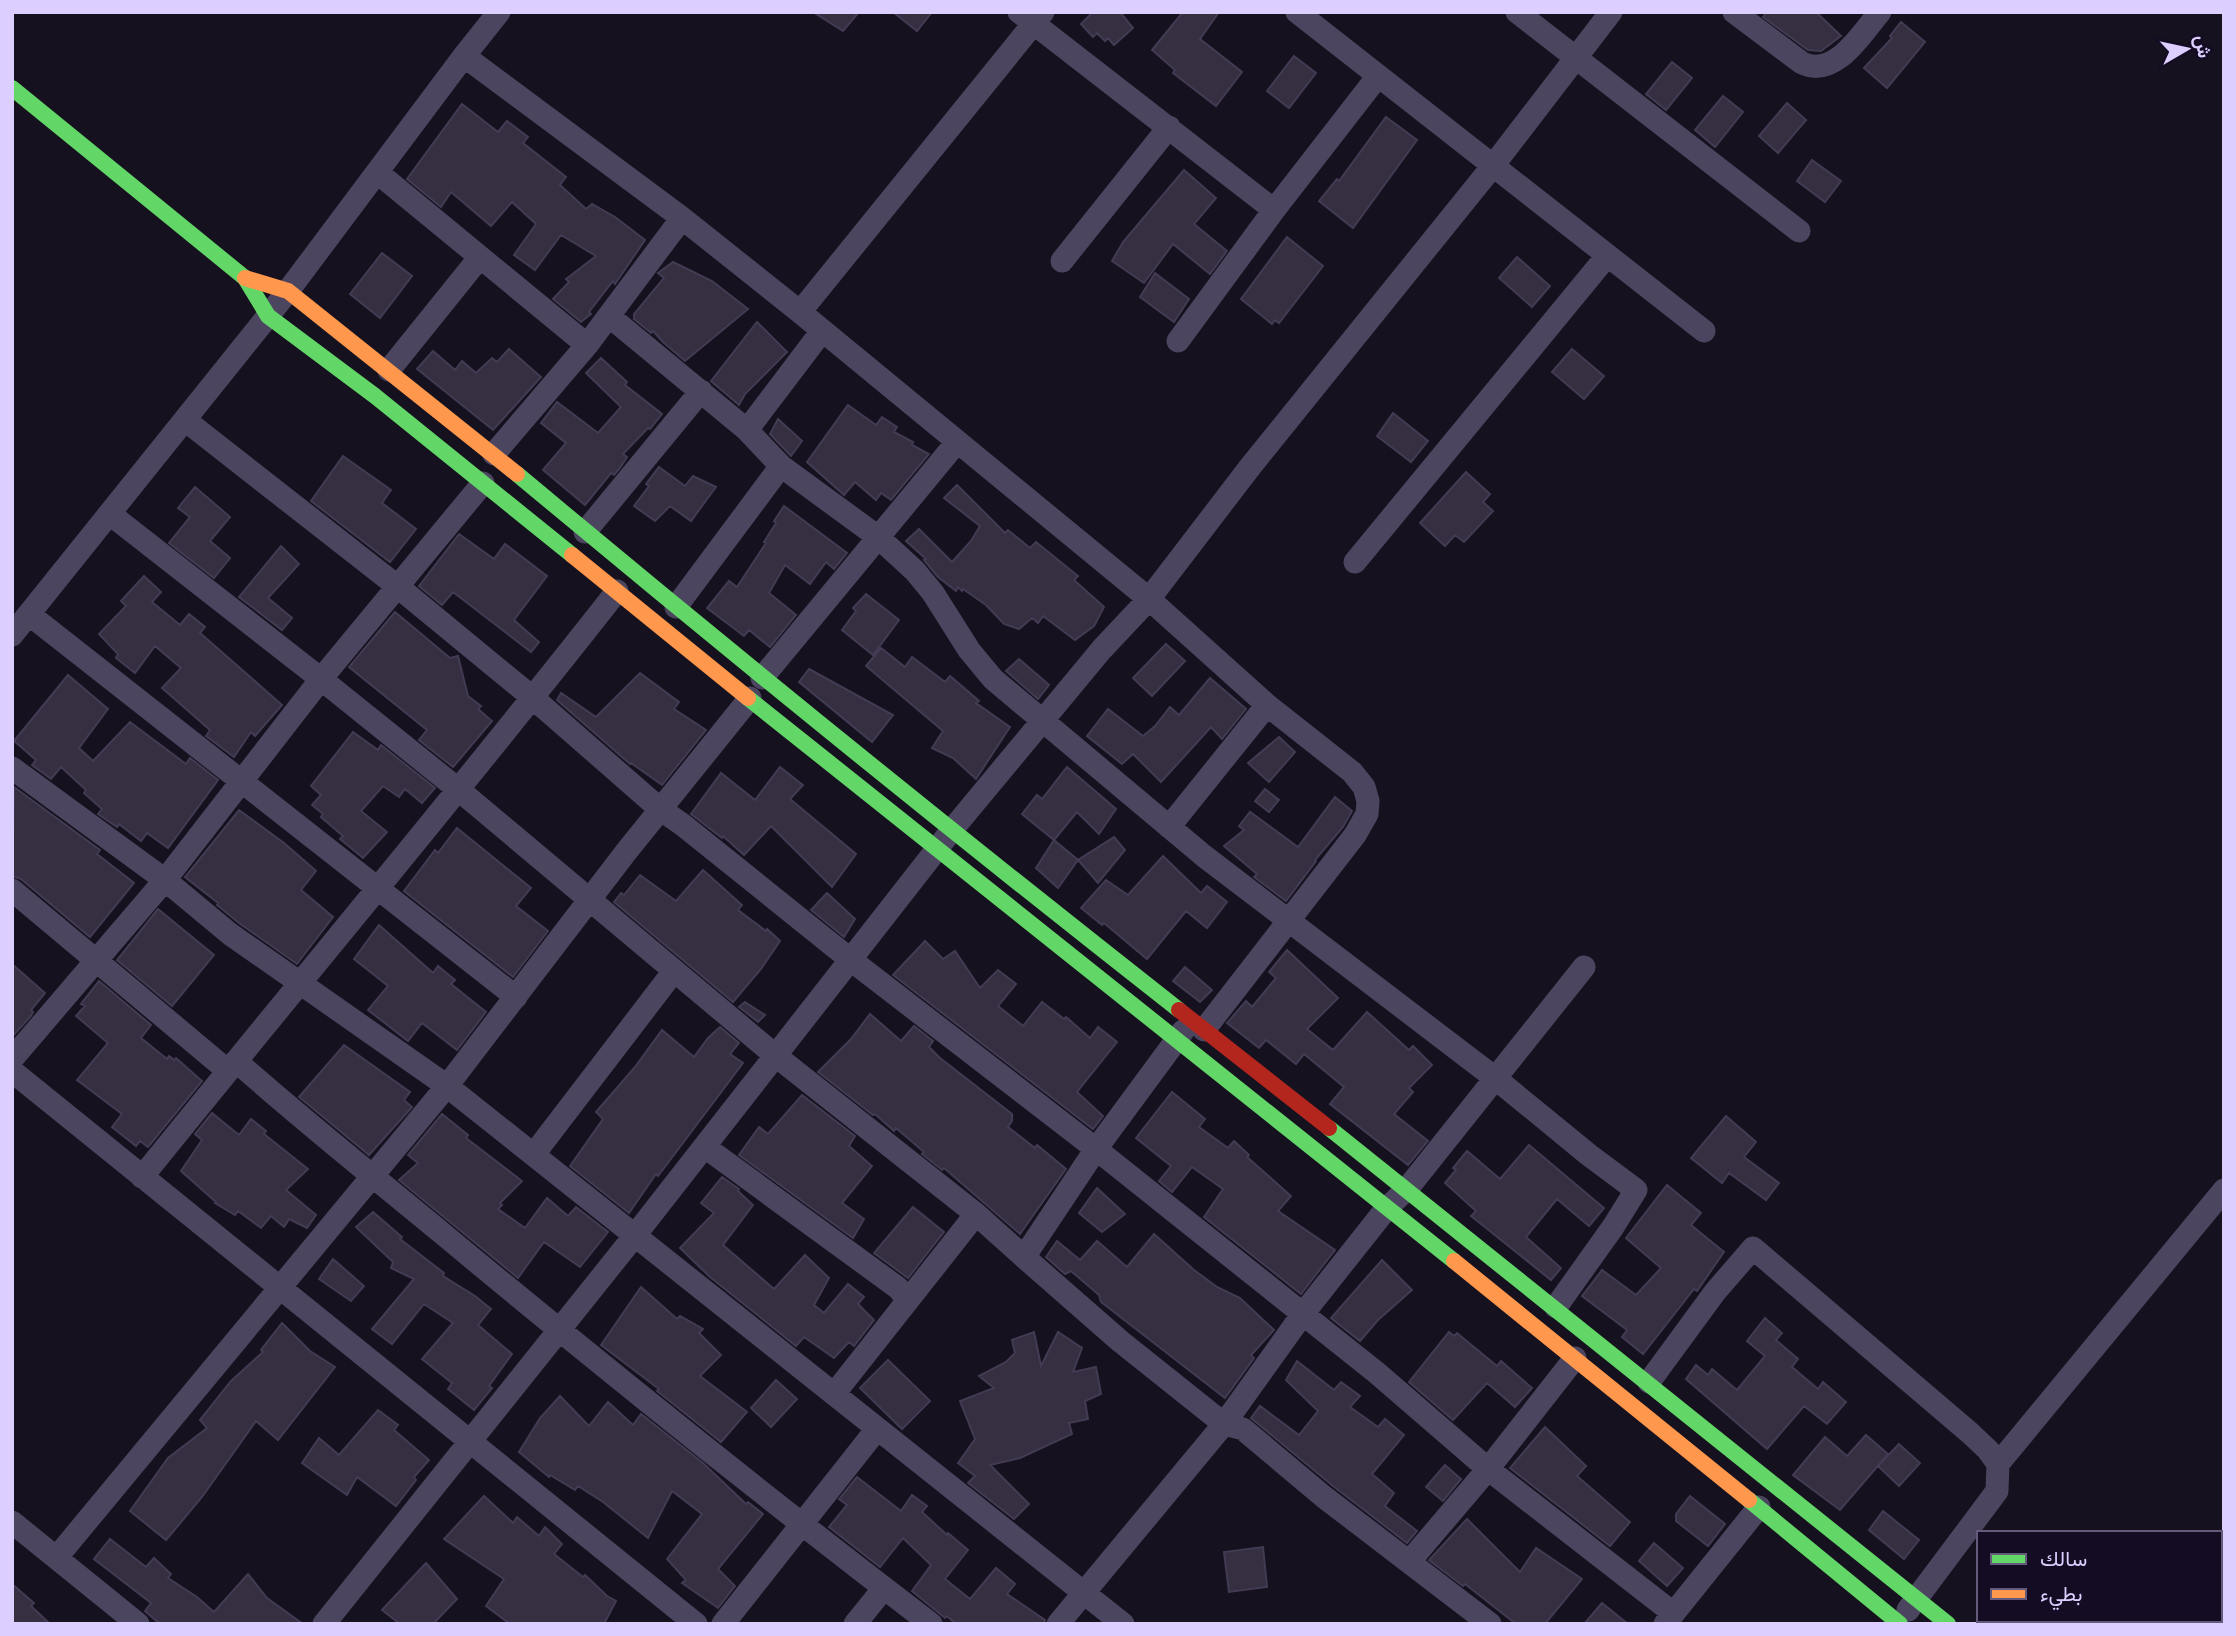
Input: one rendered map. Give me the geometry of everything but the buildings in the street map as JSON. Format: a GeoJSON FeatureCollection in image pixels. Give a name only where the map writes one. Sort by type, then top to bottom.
{"type":"FeatureCollection","features":[{"type":"Feature","properties":{"kind":"main road"},"geometry":{"type":"LineString","coordinates":[[12,88],[245,278],[268,316],[375,396],[936,850],[1575,1358],[1899,1623]]}},
{"type":"Feature","properties":{"kind":"main road"},"geometry":{"type":"LineString","coordinates":[[245,278],[288,291],[388,370],[494,454],[585,532],[951,831],[1556,1307],[1948,1624]]}},
{"type":"Feature","properties":{"kind":"street"},"geometry":{"type":"LineString","coordinates":[[12,635],[288,291],[499,12]]}},
{"type":"Feature","properties":{"kind":"street"},"geometry":{"type":"LineString","coordinates":[[1297,12],[1704,331]]}},
{"type":"Feature","properties":{"kind":"street"},"geometry":{"type":"LineString","coordinates":[[1517,12],[1799,231]]}},
{"type":"Feature","properties":{"kind":"street"},"geometry":{"type":"LineString","coordinates":[[332,1621],[470,1441],[705,1147],[951,831],[1102,649],[1149,599],[1250,467],[1492,167],[1611,12]]}},
{"type":"Feature","properties":{"kind":"street"},"geometry":{"type":"LineString","coordinates":[[1734,12],[1802,63],[1814,68],[1838,60],[1880,12]]}},
{"type":"Feature","properties":{"kind":"street"},"geometry":{"type":"LineString","coordinates":[[800,312],[1032,16],[1274,210]]}},
{"type":"Feature","properties":{"kind":"street"},"geometry":{"type":"LineString","coordinates":[[464,56],[682,218],[800,312],[1149,599],[1267,705],[1352,772],[1364,787],[1368,801],[1367,814],[1355,835],[1288,920],[1198,1025],[1176,1041],[1096,1149],[1024,1257]]}},
{"type":"Feature","properties":{"kind":"street"},"geometry":{"type":"LineString","coordinates":[[1178,341],[1274,210],[1378,76]]}},
{"type":"Feature","properties":{"kind":"street"},"geometry":{"type":"LineString","coordinates":[[1062,261],[1169,127]]}},
{"type":"Feature","properties":{"kind":"street"},"geometry":{"type":"LineString","coordinates":[[378,173],[587,345]]}},
{"type":"Feature","properties":{"kind":"street"},"geometry":{"type":"LineString","coordinates":[[494,454],[587,345],[682,218]]}},
{"type":"Feature","properties":{"kind":"street"},"geometry":{"type":"LineString","coordinates":[[1355,562],[1607,256]]}},
{"type":"Feature","properties":{"kind":"street"},"geometry":{"type":"LineString","coordinates":[[388,370],[480,257]]}},
{"type":"Feature","properties":{"kind":"street"},"geometry":{"type":"LineString","coordinates":[[609,316],[747,430],[781,466],[878,537],[915,571],[933,593],[969,650],[993,679],[1204,856],[1495,1078],[1636,1190],[1556,1307]]}},
{"type":"Feature","properties":{"kind":"street"},"geometry":{"type":"LineString","coordinates":[[747,430],[822,331]]}},
{"type":"Feature","properties":{"kind":"street"},"geometry":{"type":"LineString","coordinates":[[585,532],[701,391]]}},
{"type":"Feature","properties":{"kind":"street"},"geometry":{"type":"LineString","coordinates":[[186,420],[397,586],[533,698],[660,809],[1096,1149],[1377,1373],[1669,1619],[1759,1507]]}},
{"type":"Feature","properties":{"kind":"street"},"geometry":{"type":"LineString","coordinates":[[762,678],[957,442]]}},
{"type":"Feature","properties":{"kind":"street"},"geometry":{"type":"LineString","coordinates":[[676,607],[781,466]]}},
{"type":"Feature","properties":{"kind":"street"},"geometry":{"type":"LineString","coordinates":[[12,1059],[165,880],[321,679],[483,483]]}},
{"type":"Feature","properties":{"kind":"street"},"geometry":{"type":"LineString","coordinates":[[110,514],[459,790],[776,1056],[976,1214],[1120,1341],[1224,1424],[1243,1429],[1324,1497],[1490,1624]]}},
{"type":"Feature","properties":{"kind":"street"},"geometry":{"type":"LineString","coordinates":[[142,1177],[299,981],[459,790],[617,591]]}},
{"type":"Feature","properties":{"kind":"street"},"geometry":{"type":"LineString","coordinates":[[30,615],[516,997]]}},
{"type":"Feature","properties":{"kind":"street"},"geometry":{"type":"LineString","coordinates":[[57,1557],[447,1086],[660,809],[750,698]]}},
{"type":"Feature","properties":{"kind":"street"},"geometry":{"type":"LineString","coordinates":[[1169,827],[1267,705]]}},
{"type":"Feature","properties":{"kind":"street"},"geometry":{"type":"LineString","coordinates":[[12,768],[165,880],[230,934],[447,1086],[1123,1624]]}},
{"type":"Feature","properties":{"kind":"street"},"geometry":{"type":"LineString","coordinates":[[12,890],[96,960],[373,1176],[801,1525],[930,1624]]}},
{"type":"Feature","properties":{"kind":"street"},"geometry":{"type":"LineString","coordinates":[[1058,1624],[1224,1424],[1302,1315],[1386,1209],[1407,1189],[1584,967]]}},
{"type":"Feature","properties":{"kind":"street"},"geometry":{"type":"LineString","coordinates":[[534,1154],[674,971]]}},
{"type":"Feature","properties":{"kind":"street"},"geometry":{"type":"LineString","coordinates":[[12,1071],[696,1624]]}},
{"type":"Feature","properties":{"kind":"street"},"geometry":{"type":"LineString","coordinates":[[705,1147],[898,1289],[908,1300]]}},
{"type":"Feature","properties":{"kind":"street"},"geometry":{"type":"LineString","coordinates":[[1899,1623],[1997,1491],[1998,1464],[2224,1190]]}},
{"type":"Feature","properties":{"kind":"street"},"geometry":{"type":"LineString","coordinates":[[834,1394],[976,1214]]}},
{"type":"Feature","properties":{"kind":"street"},"geometry":{"type":"LineString","coordinates":[[1649,1382],[1715,1292],[1753,1248],[1970,1433],[1998,1464]]}},
{"type":"Feature","properties":{"kind":"street"},"geometry":{"type":"LineString","coordinates":[[1409,1562],[1488,1469],[1575,1358]]}},
{"type":"Feature","properties":{"kind":"street"},"geometry":{"type":"LineString","coordinates":[[723,1624],[877,1429]]}},
{"type":"Feature","properties":{"kind":"street"},"geometry":{"type":"LineString","coordinates":[[12,1522],[138,1624]]}},
{"type":"Feature","properties":{"kind":"street"},"geometry":{"type":"LineString","coordinates":[[855,1624],[884,1588]]}},
{"type":"Feature","properties":{"kind":"traffic: fast"},"geometry":{"type":"LineString","coordinates":[[12,88],[245,278],[268,316],[375,396],[572,555]]}},
{"type":"Feature","properties":{"kind":"traffic: fast"},"geometry":{"type":"LineString","coordinates":[[517,474],[846,745],[1179,1010]]}},
{"type":"Feature","properties":{"kind":"traffic: fast"},"geometry":{"type":"LineString","coordinates":[[748,698],[1454,1261]]}},
{"type":"Feature","properties":{"kind":"traffic: fast"},"geometry":{"type":"LineString","coordinates":[[1329,1128],[1948,1624]]}},
{"type":"Feature","properties":{"kind":"traffic: fast"},"geometry":{"type":"LineString","coordinates":[[1749,1500],[1900,1624]]}},
{"type":"Feature","properties":{"kind":"traffic: slow"},"geometry":{"type":"LineString","coordinates":[[245,278],[288,291],[517,474]]}},
{"type":"Feature","properties":{"kind":"traffic: slow"},"geometry":{"type":"LineString","coordinates":[[572,555],[748,698]]}},
{"type":"Feature","properties":{"kind":"traffic: slow"},"geometry":{"type":"LineString","coordinates":[[1454,1261],[1749,1500]]}},
{"type":"Feature","properties":{"kind":"traffic: jam"},"geometry":{"type":"LineString","coordinates":[[1179,1010],[1329,1128]]}}]}
